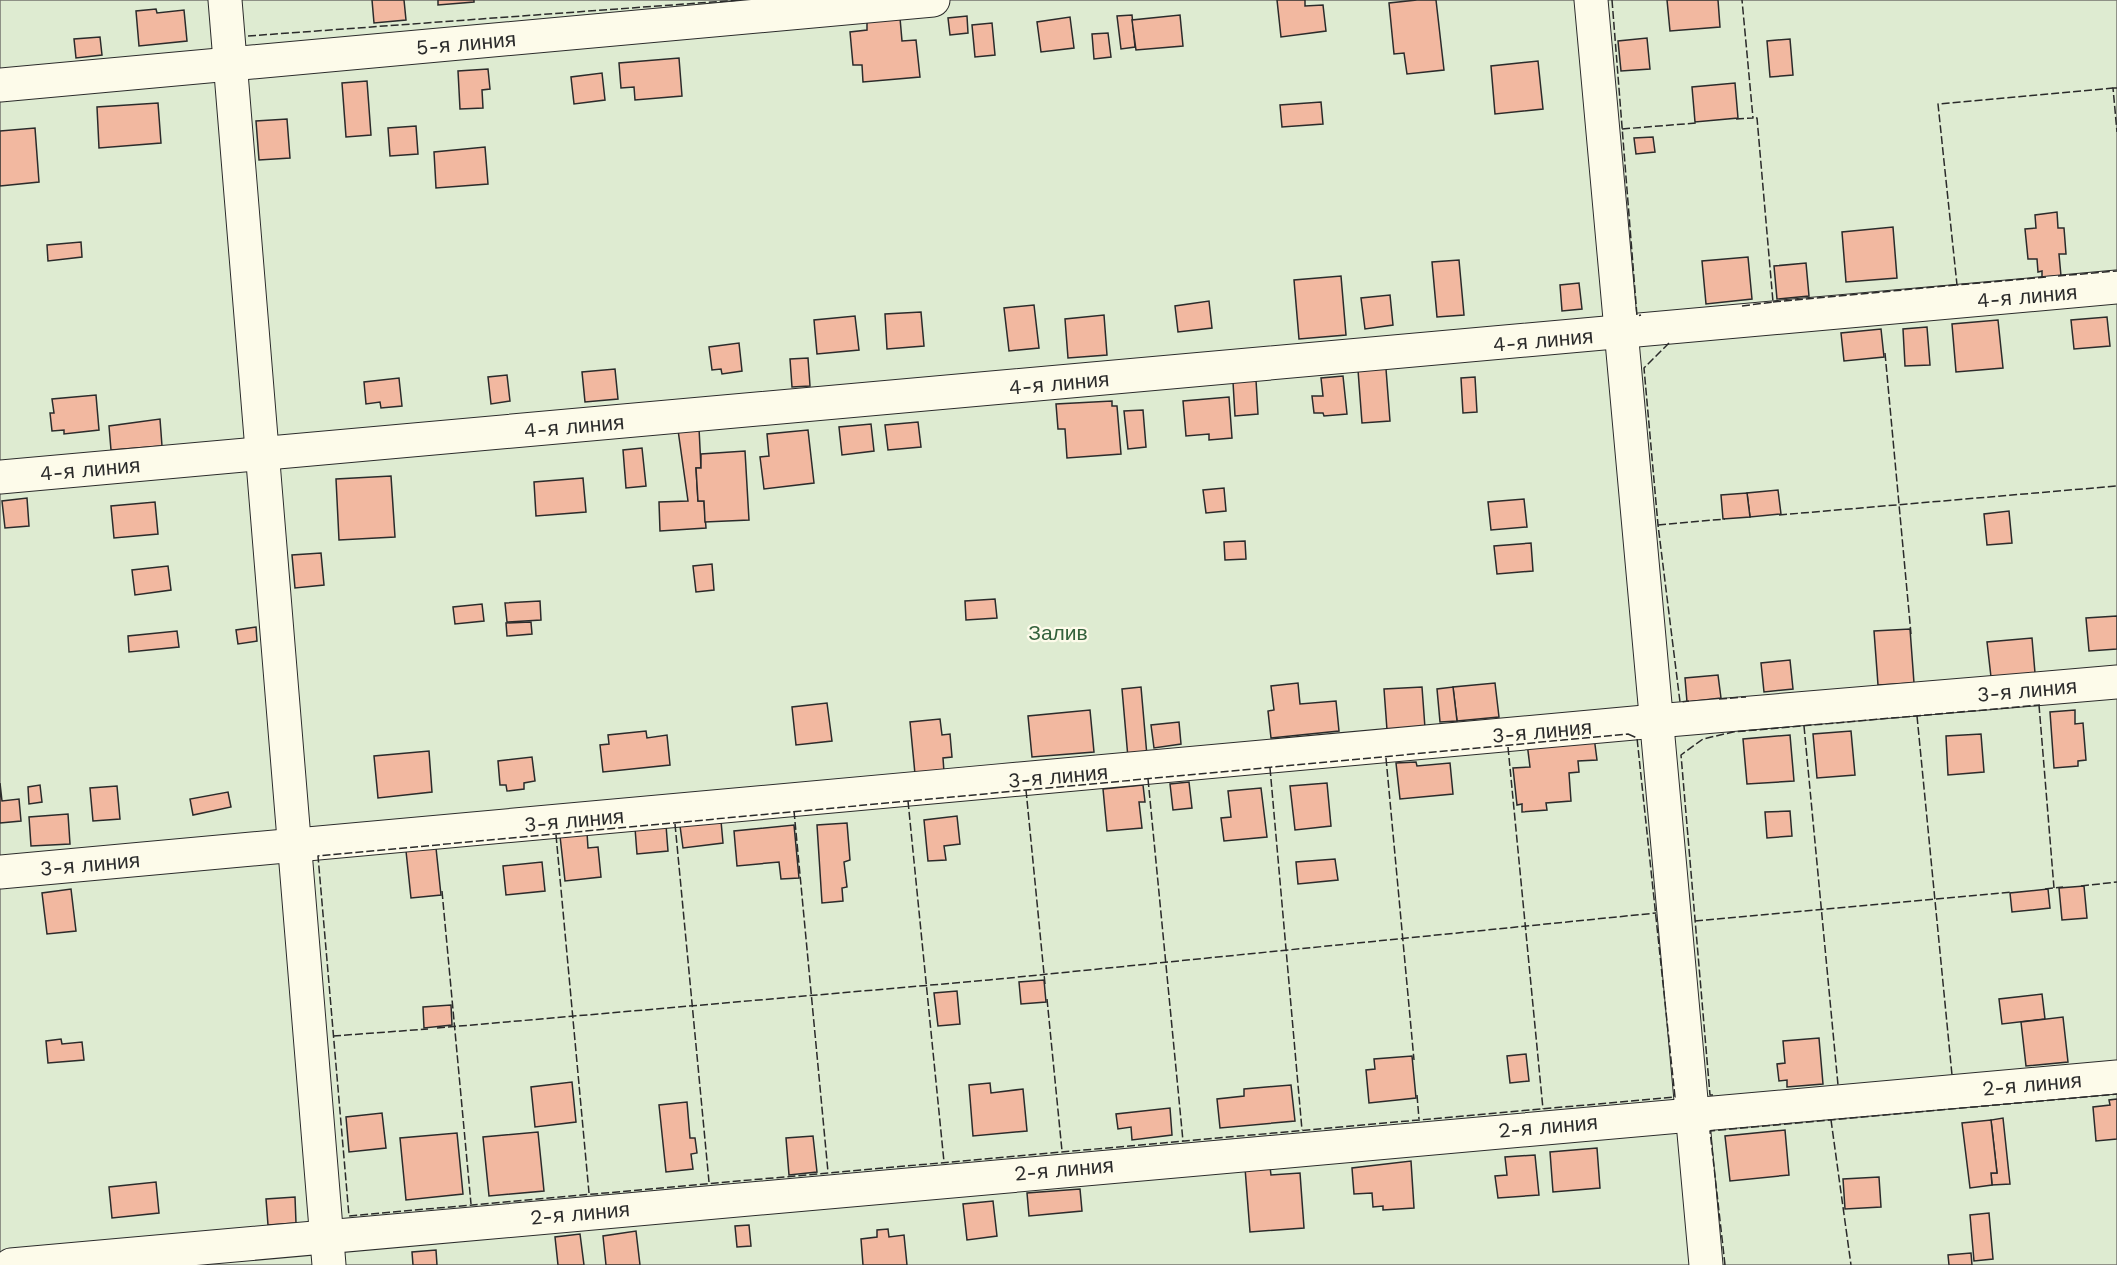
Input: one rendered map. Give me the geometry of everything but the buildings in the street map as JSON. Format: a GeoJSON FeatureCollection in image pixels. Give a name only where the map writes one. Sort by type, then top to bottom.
{"type":"FeatureCollection","features":[{"type":"Feature","properties":{"kind":"street"},"geometry":{"type":"LineString","coordinates":[[225,0],[263,454],[292,846],[328,1250]]}},
{"type":"Feature","properties":{"kind":"street","name":"5-я линия"},"geometry":{"type":"LineString","coordinates":[[0,85],[933,0]]}},
{"type":"Feature","properties":{"kind":"street"},"geometry":{"type":"LineString","coordinates":[[1591,0],[1706,1265]]}},
{"type":"Feature","properties":{"kind":"street","name":"4-я линия"},"geometry":{"type":"LineString","coordinates":[[0,477],[2117,287]]}},
{"type":"Feature","properties":{"kind":"street","name":"3-я линия"},"geometry":{"type":"LineString","coordinates":[[0,872],[1656,721],[2117,682]]}},
{"type":"Feature","properties":{"kind":"street","name":"2-я линия"},"geometry":{"type":"LineString","coordinates":[[12,1265],[328,1250],[1691,1113],[2117,1077]]}},
{"type":"Feature","properties":{"kind":"green space","name":"Залив"},"geometry":{"type":"Polygon","coordinates":[[[0,0],[2117,0],[2117,1265],[0,1265],[0,0]]]}},
{"type":"Feature","properties":{"kind":"fence"},"geometry":{"type":"LineString","coordinates":[[248,36],[740,0]]}},
{"type":"Feature","properties":{"kind":"fence"},"geometry":{"type":"LineString","coordinates":[[1612,0],[1637,316],[1641,315]]}},
{"type":"Feature","properties":{"kind":"fence"},"geometry":{"type":"LineString","coordinates":[[1736,119],[1753,118],[1742,0]]}},
{"type":"Feature","properties":{"kind":"fence"},"geometry":{"type":"LineString","coordinates":[[2117,88],[2113,88],[2117,132]]}},
{"type":"Feature","properties":{"kind":"fence"},"geometry":{"type":"LineString","coordinates":[[2046,277],[1957,285],[1938,104],[2113,88]]}},
{"type":"Feature","properties":{"kind":"fence"},"geometry":{"type":"LineString","coordinates":[[1742,306],[1773,302],[1757,118],[1753,118]]}},
{"type":"Feature","properties":{"kind":"fence"},"geometry":{"type":"LineString","coordinates":[[1622,129],[1697,123]]}},
{"type":"Feature","properties":{"kind":"fence"},"geometry":{"type":"LineString","coordinates":[[2058,276],[2117,271]]}},
{"type":"Feature","properties":{"kind":"fence"},"geometry":{"type":"LineString","coordinates":[[1773,302],[1957,285]]}},
{"type":"Feature","properties":{"kind":"fence"},"geometry":{"type":"LineString","coordinates":[[1669,343],[1644,368],[1658,525],[1680,702],[1689,701]]}},
{"type":"Feature","properties":{"kind":"fence"},"geometry":{"type":"LineString","coordinates":[[1885,353],[1911,634]]}},
{"type":"Feature","properties":{"kind":"fence"},"geometry":{"type":"LineString","coordinates":[[1779,515],[2117,486]]}},
{"type":"Feature","properties":{"kind":"fence"},"geometry":{"type":"LineString","coordinates":[[1658,525],[1725,519]]}},
{"type":"Feature","properties":{"kind":"fence"},"geometry":{"type":"LineString","coordinates":[[1719,699],[1746,697]]}},
{"type":"Feature","properties":{"kind":"fence"},"geometry":{"type":"LineString","coordinates":[[2039,705],[2054,888]]}},
{"type":"Feature","properties":{"kind":"fence"},"geometry":{"type":"LineString","coordinates":[[1713,1095],[1710,1095],[1681,755],[1703,739],[1733,732],[2040,705]]}},
{"type":"Feature","properties":{"kind":"fence"},"geometry":{"type":"LineString","coordinates":[[1917,716],[1952,1075]]}},
{"type":"Feature","properties":{"kind":"fence"},"geometry":{"type":"LineString","coordinates":[[1804,726],[1838,1085]]}},
{"type":"Feature","properties":{"kind":"fence"},"geometry":{"type":"LineString","coordinates":[[1628,734],[1637,738],[1675,1097],[349,1216],[318,856],[1628,734]]}},
{"type":"Feature","properties":{"kind":"fence"},"geometry":{"type":"LineString","coordinates":[[1508,747],[1543,1109]]}},
{"type":"Feature","properties":{"kind":"fence"},"geometry":{"type":"LineString","coordinates":[[1386,758],[1414,1060]]}},
{"type":"Feature","properties":{"kind":"fence"},"geometry":{"type":"LineString","coordinates":[[1270,768],[1302,1130]]}},
{"type":"Feature","properties":{"kind":"fence"},"geometry":{"type":"LineString","coordinates":[[1148,779],[1183,1141]]}},
{"type":"Feature","properties":{"kind":"fence"},"geometry":{"type":"LineString","coordinates":[[1026,790],[1045,984]]}},
{"type":"Feature","properties":{"kind":"fence"},"geometry":{"type":"LineString","coordinates":[[908,801],[944,1162]]}},
{"type":"Feature","properties":{"kind":"fence"},"geometry":{"type":"LineString","coordinates":[[794,811],[828,1172]]}},
{"type":"Feature","properties":{"kind":"fence"},"geometry":{"type":"LineString","coordinates":[[675,824],[709,1182]]}},
{"type":"Feature","properties":{"kind":"fence"},"geometry":{"type":"LineString","coordinates":[[556,835],[589,1193]]}},
{"type":"Feature","properties":{"kind":"fence"},"geometry":{"type":"LineString","coordinates":[[2081,886],[2117,882]]}},
{"type":"Feature","properties":{"kind":"fence"},"geometry":{"type":"LineString","coordinates":[[2045,889],[2063,887]]}},
{"type":"Feature","properties":{"kind":"fence"},"geometry":{"type":"LineString","coordinates":[[442,891],[471,1204]]}},
{"type":"Feature","properties":{"kind":"fence"},"geometry":{"type":"LineString","coordinates":[[1695,921],[2012,892]]}},
{"type":"Feature","properties":{"kind":"fence"},"geometry":{"type":"LineString","coordinates":[[437,1028],[989,980],[1656,913]]}},
{"type":"Feature","properties":{"kind":"fence"},"geometry":{"type":"LineString","coordinates":[[1047,999],[1062,1151]]}},
{"type":"Feature","properties":{"kind":"fence"},"geometry":{"type":"LineString","coordinates":[[333,1036],[428,1029]]}},
{"type":"Feature","properties":{"kind":"fence"},"geometry":{"type":"LineString","coordinates":[[1725,1265],[1710,1131],[2117,1094]]}},
{"type":"Feature","properties":{"kind":"fence"},"geometry":{"type":"LineString","coordinates":[[1417,1095],[1419,1119]]}},
{"type":"Feature","properties":{"kind":"fence"},"geometry":{"type":"LineString","coordinates":[[1831,1120],[1851,1265]]}}]}
